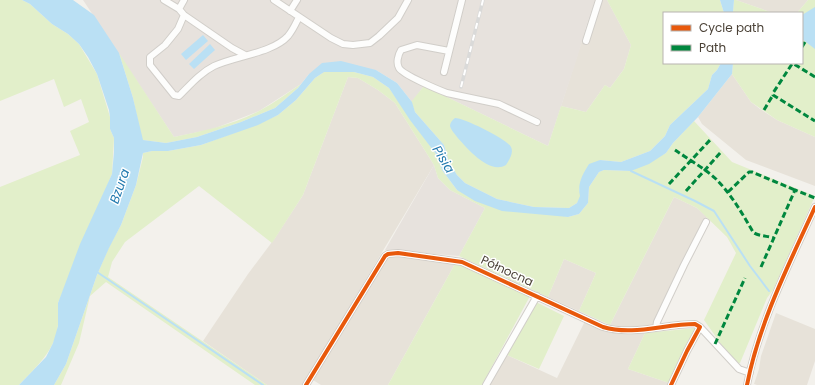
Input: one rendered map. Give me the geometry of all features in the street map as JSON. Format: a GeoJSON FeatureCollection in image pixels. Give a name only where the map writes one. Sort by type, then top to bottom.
{"type":"FeatureCollection","features":[{"type":"Feature","properties":{"kind":"street"},"geometry":{"type":"LineString","coordinates":[[164,0],[245,56]]}},
{"type":"Feature","properties":{"kind":"street"},"geometry":{"type":"LineString","coordinates":[[179,9],[184,0]]}},
{"type":"Feature","properties":{"kind":"street"},"geometry":{"type":"LineString","coordinates":[[274,0],[331,38],[343,44],[370,43],[386,31],[398,18],[408,0]]}},
{"type":"Feature","properties":{"kind":"street"},"geometry":{"type":"LineString","coordinates":[[290,10],[297,0]]}},
{"type":"Feature","properties":{"kind":"street"},"geometry":{"type":"LineString","coordinates":[[444,72],[462,0]]}},
{"type":"Feature","properties":{"kind":"street"},"geometry":{"type":"LineString","coordinates":[[586,41],[598,0]]}},
{"type":"Feature","properties":{"kind":"street"},"geometry":{"type":"LineString","coordinates":[[184,15],[178,29],[165,45],[150,57],[150,65],[174,95],[179,96],[202,73],[214,66],[225,61],[245,56],[276,45],[288,36],[299,17]]}},
{"type":"Feature","properties":{"kind":"street"},"geometry":{"type":"LineString","coordinates":[[449,51],[417,45],[411,46],[401,50],[397,64],[400,70],[406,74],[440,90],[454,95],[499,104],[537,122]]}},
{"type":"Feature","properties":{"kind":"street"},"geometry":{"type":"LineString","coordinates":[[747,385],[764,326],[815,207]]}},
{"type":"Feature","properties":{"kind":"street"},"geometry":{"type":"LineString","coordinates":[[656,328],[657,322],[680,272],[706,222]]}},
{"type":"Feature","properties":{"kind":"street","name":"Północna"},"geometry":{"type":"LineString","coordinates":[[306,385],[360,295],[385,256],[388,254],[398,253],[421,255],[462,262],[603,327],[614,330],[656,328],[689,324],[695,324],[700,327]]}},
{"type":"Feature","properties":{"kind":"street"},"geometry":{"type":"LineString","coordinates":[[486,385],[537,296]]}},
{"type":"Feature","properties":{"kind":"street"},"geometry":{"type":"LineString","coordinates":[[671,385],[700,327],[738,369],[750,373]]}},
{"type":"Feature","properties":{"kind":"shaded area"},"geometry":{"type":"Polygon","coordinates":[[[83,0],[595,0],[548,146],[424,86],[412,102],[397,83],[376,70],[309,74],[301,84],[259,111],[213,129],[174,137],[83,0]]]}},
{"type":"Feature","properties":{"kind":"shaded area"},"geometry":{"type":"Polygon","coordinates":[[[595,0],[607,0],[631,45],[624,69],[610,88],[605,85],[586,112],[561,106],[595,0]]]}},
{"type":"Feature","properties":{"kind":"shaded area"},"geometry":{"type":"Polygon","coordinates":[[[736,0],[808,0],[798,12],[770,12],[736,0]]]}},
{"type":"Feature","properties":{"kind":"shaded area"},"geometry":{"type":"Polygon","coordinates":[[[732,74],[751,102],[760,109],[777,120],[815,137],[815,186],[746,160],[702,124],[698,117],[732,74]]]}},
{"type":"Feature","properties":{"kind":"shaded area"},"geometry":{"type":"Polygon","coordinates":[[[348,77],[358,78],[378,90],[395,103],[434,165],[303,385],[267,385],[203,341],[303,195],[348,77]]]}},
{"type":"Feature","properties":{"kind":"shaded area"},"geometry":{"type":"Polygon","coordinates":[[[434,165],[438,178],[450,190],[485,208],[459,256],[385,250],[434,165]]]}},
{"type":"Feature","properties":{"kind":"shaded area"},"geometry":{"type":"Polygon","coordinates":[[[674,197],[697,208],[707,217],[652,326],[639,328],[617,328],[610,325],[674,197]]]}},
{"type":"Feature","properties":{"kind":"shaded area"},"geometry":{"type":"Polygon","coordinates":[[[390,256],[456,262],[388,385],[321,385],[313,380],[386,258],[390,256]]]}},
{"type":"Feature","properties":{"kind":"shaded area"},"geometry":{"type":"Polygon","coordinates":[[[564,259],[596,273],[579,311],[548,297],[564,259]]]}},
{"type":"Feature","properties":{"kind":"shaded area"},"geometry":{"type":"Polygon","coordinates":[[[776,313],[815,329],[815,361],[807,385],[754,384],[759,369],[761,356],[776,313]]]}},
{"type":"Feature","properties":{"kind":"shaded area"},"geometry":{"type":"Polygon","coordinates":[[[585,321],[613,333],[645,333],[628,369],[669,383],[668,385],[490,385],[507,355],[557,378],[585,321]]]}},
{"type":"Feature","properties":{"kind":"green space"},"geometry":{"type":"Polygon","coordinates":[[[0,0],[22,0],[30,4],[52,24],[68,34],[79,44],[97,74],[110,117],[110,129],[114,138],[112,174],[58,303],[58,325],[53,343],[44,358],[19,385],[0,385],[0,187],[80,155],[70,131],[89,122],[81,99],[64,107],[54,79],[0,101],[0,0]]]}},
{"type":"Feature","properties":{"kind":"green space"},"geometry":{"type":"Polygon","coordinates":[[[607,0],[720,0],[724,12],[663,12],[663,64],[720,64],[712,75],[708,89],[670,125],[665,136],[650,151],[621,162],[600,160],[579,189],[581,196],[577,203],[569,208],[534,207],[497,199],[465,183],[457,175],[449,162],[444,145],[415,112],[411,102],[424,86],[548,146],[561,106],[586,112],[605,85],[610,88],[624,69],[631,45],[607,0]]]}},
{"type":"Feature","properties":{"kind":"green space"},"geometry":{"type":"Polygon","coordinates":[[[734,0],[736,0],[770,12],[733,12],[734,0]]]}},
{"type":"Feature","properties":{"kind":"green space"},"geometry":{"type":"Polygon","coordinates":[[[808,0],[815,0],[815,137],[777,120],[751,102],[732,74],[733,64],[803,64],[803,12],[798,12],[808,0]]]}},
{"type":"Feature","properties":{"kind":"green space"},"geometry":{"type":"Polygon","coordinates":[[[119,53],[174,137],[218,127],[249,116],[270,105],[301,84],[275,108],[241,122],[197,137],[166,143],[142,140],[133,98],[119,53]]]}},
{"type":"Feature","properties":{"kind":"green space"},"geometry":{"type":"Polygon","coordinates":[[[324,72],[354,72],[373,77],[389,88],[436,154],[442,170],[457,190],[568,217],[579,214],[588,203],[589,187],[599,172],[604,170],[631,171],[666,153],[673,143],[694,121],[732,162],[815,196],[773,290],[767,298],[740,363],[737,363],[721,344],[704,320],[736,253],[727,237],[697,208],[674,197],[610,325],[579,311],[596,273],[564,259],[548,297],[459,256],[485,208],[450,190],[438,178],[434,165],[395,103],[378,90],[358,78],[348,77],[303,195],[272,243],[199,186],[125,242],[112,262],[108,277],[267,385],[255,385],[106,282],[90,296],[79,343],[61,385],[54,385],[66,364],[97,275],[109,247],[121,225],[136,185],[143,153],[152,151],[168,151],[201,145],[258,124],[278,115],[296,100],[315,78],[324,72]]]}},
{"type":"Feature","properties":{"kind":"green space"},"geometry":{"type":"Polygon","coordinates":[[[456,262],[530,296],[482,385],[388,385],[456,262]]]}},
{"type":"Feature","properties":{"kind":"green space"},"geometry":{"type":"Polygon","coordinates":[[[536,302],[564,316],[539,369],[507,355],[536,302]]]}},
{"type":"Feature","properties":{"kind":"green space"},"geometry":{"type":"Polygon","coordinates":[[[696,328],[669,383],[628,369],[645,333],[696,328]]]}},
{"type":"Feature","properties":{"kind":"water"},"geometry":{"type":"Polygon","coordinates":[[[22,0],[73,0],[94,15],[119,53],[133,98],[143,140],[166,143],[197,137],[241,122],[275,108],[298,88],[309,74],[322,63],[341,61],[376,70],[397,83],[412,102],[415,112],[444,145],[449,162],[457,175],[465,183],[497,199],[534,207],[569,208],[577,203],[580,196],[579,187],[581,179],[589,164],[600,160],[621,162],[650,151],[665,136],[670,125],[708,89],[712,75],[720,64],[733,64],[732,74],[698,117],[673,143],[666,153],[649,164],[631,171],[604,170],[599,172],[589,187],[588,203],[579,214],[568,217],[502,211],[475,201],[457,190],[442,170],[436,154],[410,120],[389,88],[373,77],[354,72],[324,72],[315,78],[296,100],[278,115],[258,125],[201,145],[168,151],[152,151],[143,153],[136,185],[121,225],[97,275],[66,364],[54,385],[19,385],[46,357],[53,343],[58,326],[58,303],[80,244],[112,174],[114,152],[114,138],[110,129],[109,110],[97,74],[88,57],[79,44],[68,34],[52,24],[30,4],[22,0]]]}},
{"type":"Feature","properties":{"kind":"water"},"geometry":{"type":"Polygon","coordinates":[[[720,0],[734,0],[733,12],[724,12],[720,0]]]}},
{"type":"Feature","properties":{"kind":"water"},"geometry":{"type":"Polygon","coordinates":[[[815,7],[815,49],[803,40],[803,14],[815,7]]]}},
{"type":"Feature","properties":{"kind":"water"},"geometry":{"type":"Polygon","coordinates":[[[203,35],[208,41],[186,60],[181,54],[203,35]]]}},
{"type":"Feature","properties":{"kind":"water"},"geometry":{"type":"Polygon","coordinates":[[[210,44],[215,50],[194,69],[189,64],[210,44]]]}},
{"type":"Feature","properties":{"kind":"water"},"geometry":{"type":"Polygon","coordinates":[[[455,118],[467,121],[508,143],[512,149],[512,152],[506,165],[499,167],[493,166],[479,159],[472,153],[451,129],[450,124],[455,118]]]}},
{"type":"Feature","properties":{"kind":"waterway"},"geometry":{"type":"LineString","coordinates":[[631,170],[714,211],[750,266],[769,291]]}},
{"type":"Feature","properties":{"kind":"waterway"},"geometry":{"type":"LineString","coordinates":[[97,272],[263,385]]}},
{"type":"Feature","properties":{"kind":"railway"},"geometry":{"type":"LineString","coordinates":[[461,87],[483,0]]}},
{"type":"Feature","properties":{"kind":"marked path"},"geometry":{"type":"LineString","coordinates":[[815,77],[792,64],[773,93],[773,95],[815,121]]}},
{"type":"Feature","properties":{"kind":"marked path"},"geometry":{"type":"LineString","coordinates":[[764,110],[773,95]]}},
{"type":"Feature","properties":{"kind":"marked path"},"geometry":{"type":"LineString","coordinates":[[669,184],[710,140]]}},
{"type":"Feature","properties":{"kind":"marked path"},"geometry":{"type":"LineString","coordinates":[[675,150],[716,179],[731,197],[753,232],[774,238]]}},
{"type":"Feature","properties":{"kind":"marked path"},"geometry":{"type":"LineString","coordinates":[[686,191],[721,152]]}},
{"type":"Feature","properties":{"kind":"marked path"},"geometry":{"type":"LineString","coordinates":[[728,192],[749,172],[795,190]]}},
{"type":"Feature","properties":{"kind":"marked path"},"geometry":{"type":"LineString","coordinates":[[761,267],[795,190],[815,198]]}},
{"type":"Feature","properties":{"kind":"marked path"},"geometry":{"type":"LineString","coordinates":[[715,344],[745,278]]}},
{"type":"Feature","properties":{"kind":"cycle path"},"geometry":{"type":"LineString","coordinates":[[747,385],[752,362],[767,316],[785,272],[815,207]]}},
{"type":"Feature","properties":{"kind":"cycle path"},"geometry":{"type":"LineString","coordinates":[[306,385],[385,256],[388,254],[398,253],[462,262],[603,327],[637,330],[683,324],[695,324],[700,327],[671,385]]}},
{"type":"Feature","properties":{"kind":"water label","name":"Pisia"},"geometry":{"type":"Point","coordinates":[444,159]}},
{"type":"Feature","properties":{"kind":"water label","name":"Bzura"},"geometry":{"type":"Point","coordinates":[119,186]}}]}
